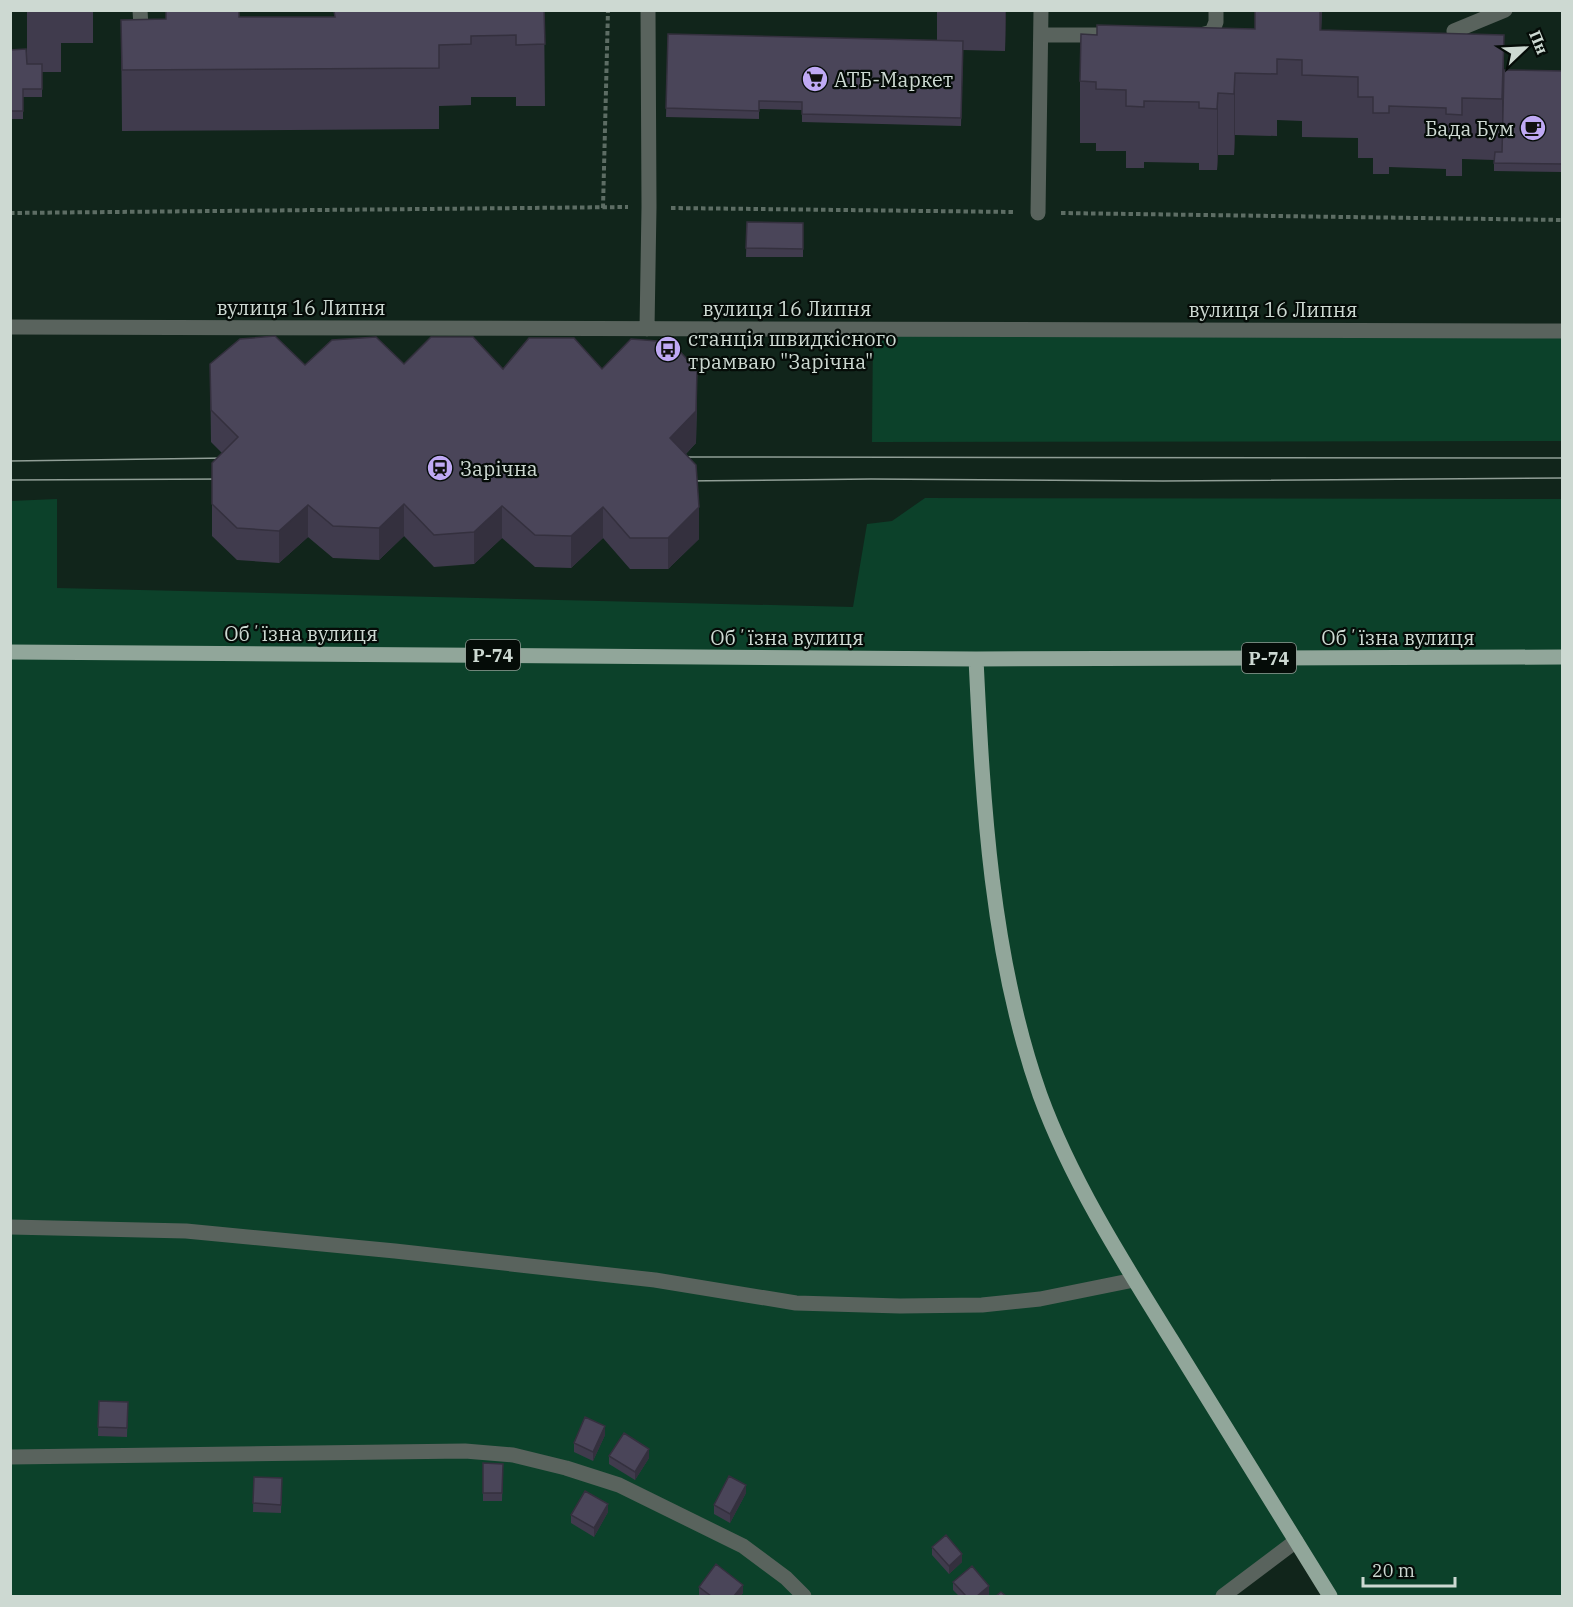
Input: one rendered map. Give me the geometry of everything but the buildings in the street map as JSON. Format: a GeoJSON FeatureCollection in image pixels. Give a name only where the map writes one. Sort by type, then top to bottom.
{"type":"FeatureCollection","features":[{"type":"Feature","properties":{"kind":"main road","name":"Обʼїзна вулиця"},"geometry":{"type":"LineString","coordinates":[[10,652],[976,659],[1563,657]]}},
{"type":"Feature","properties":{"kind":"main road"},"geometry":{"type":"LineString","coordinates":[[976,659],[982,776],[1003,947],[1018,1021],[1040,1095],[1074,1173],[1134,1280],[1330,1596]]}},
{"type":"Feature","properties":{"kind":"street"},"geometry":{"type":"LineString","coordinates":[[140,10],[141,27],[145,37],[166,40]]}},
{"type":"Feature","properties":{"kind":"street"},"geometry":{"type":"LineString","coordinates":[[646,329],[649,207],[648,10]]}},
{"type":"Feature","properties":{"kind":"street"},"geometry":{"type":"LineString","coordinates":[[1038,213],[1041,10]]}},
{"type":"Feature","properties":{"kind":"street"},"geometry":{"type":"LineString","coordinates":[[1179,36],[1203,36],[1212,32],[1216,22],[1216,10]]}},
{"type":"Feature","properties":{"kind":"street"},"geometry":{"type":"LineString","coordinates":[[1454,31],[1505,10]]}},
{"type":"Feature","properties":{"kind":"street"},"geometry":{"type":"LineString","coordinates":[[1041,35],[1110,35]]}},
{"type":"Feature","properties":{"kind":"street","name":"вулиця 16 Липня"},"geometry":{"type":"LineString","coordinates":[[10,327],[1563,331]]}},
{"type":"Feature","properties":{"kind":"street"},"geometry":{"type":"LineString","coordinates":[[10,1227],[186,1231],[372,1248],[655,1280],[796,1303],[900,1306],[982,1305],[1040,1299],[1134,1280]]}},
{"type":"Feature","properties":{"kind":"street"},"geometry":{"type":"LineString","coordinates":[[10,1457],[465,1451],[513,1455],[566,1468],[619,1485],[743,1546],[786,1578],[804,1596]]}},
{"type":"Feature","properties":{"kind":"street"},"geometry":{"type":"LineString","coordinates":[[1223,1596],[1296,1541]]}},
{"type":"Feature","properties":{"kind":"path"},"geometry":{"type":"LineString","coordinates":[[603,208],[608,10]]}},
{"type":"Feature","properties":{"kind":"path"},"geometry":{"type":"LineString","coordinates":[[10,213],[649,207],[1563,220]]}},
{"type":"Feature","properties":{"kind":"green space"},"geometry":{"type":"Polygon","coordinates":[[[873,330],[1562,331],[1562,441],[872,442],[873,330]]]}},
{"type":"Feature","properties":{"kind":"green space"},"geometry":{"type":"Polygon","coordinates":[[[925,498],[1562,499],[1562,1596],[1330,1596],[1296,1541],[1223,1596],[11,1596],[10,501],[57,499],[57,588],[853,607],[867,524],[892,521],[925,498]]]}},
{"type":"Feature","properties":{"kind":"tram line"},"geometry":{"type":"LineString","coordinates":[[683,457],[1562,458]]}},
{"type":"Feature","properties":{"kind":"tram line"},"geometry":{"type":"LineString","coordinates":[[10,461],[227,458]]}},
{"type":"Feature","properties":{"kind":"tram line"},"geometry":{"type":"LineString","coordinates":[[682,481],[1562,478]]}},
{"type":"Feature","properties":{"kind":"tram line"},"geometry":{"type":"LineString","coordinates":[[10,480],[228,479]]}},
{"type":"Feature","properties":{"kind":"place","name":"АТБ-Маркет"},"geometry":{"type":"Point","coordinates":[815,79]}},
{"type":"Feature","properties":{"kind":"place","name":"Бада Бум"},"geometry":{"type":"Point","coordinates":[1533,128]}},
{"type":"Feature","properties":{"kind":"place","name":"станція швидкісного трамваю \"Зарічна\""},"geometry":{"type":"Point","coordinates":[668,349]}},
{"type":"Feature","properties":{"kind":"place","name":"Зарічна"},"geometry":{"type":"Point","coordinates":[440,468]}}]}
